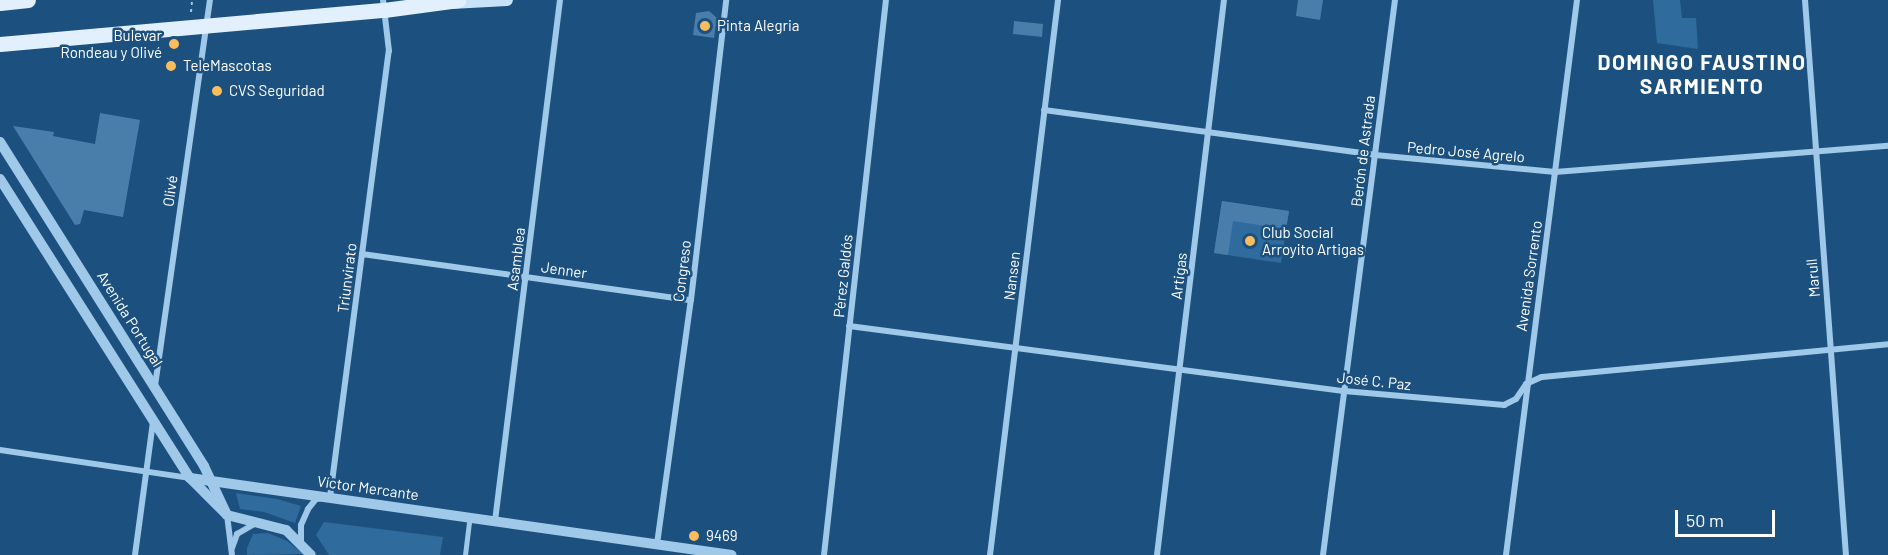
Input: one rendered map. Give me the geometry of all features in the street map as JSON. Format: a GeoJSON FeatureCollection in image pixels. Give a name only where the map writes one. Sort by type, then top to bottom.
{"type":"FeatureCollection","features":[{"type":"Feature","properties":{"kind":"main road"},"geometry":{"type":"LineString","coordinates":[[0,3],[28,0]]}},
{"type":"Feature","properties":{"kind":"main road"},"geometry":{"type":"LineString","coordinates":[[437,4],[458,0]]}},
{"type":"Feature","properties":{"kind":"main road"},"geometry":{"type":"LineString","coordinates":[[0,44],[383,5],[507,0]]}},
{"type":"Feature","properties":{"kind":"street","name":"Olivé"},"geometry":{"type":"LineString","coordinates":[[155,386],[210,0]]}},
{"type":"Feature","properties":{"kind":"street","name":"Asamblea"},"geometry":{"type":"LineString","coordinates":[[495,521],[560,0]]}},
{"type":"Feature","properties":{"kind":"street","name":"Congreso"},"geometry":{"type":"LineString","coordinates":[[657,544],[691,300],[726,0]]}},
{"type":"Feature","properties":{"kind":"street","name":"Pérez Galdós"},"geometry":{"type":"LineString","coordinates":[[824,555],[886,0]]}},
{"type":"Feature","properties":{"kind":"street","name":"Nansen"},"geometry":{"type":"LineString","coordinates":[[990,555],[1058,0]]}},
{"type":"Feature","properties":{"kind":"street","name":"Artigas"},"geometry":{"type":"LineString","coordinates":[[1157,555],[1224,0]]}},
{"type":"Feature","properties":{"kind":"street","name":"Berón de Astrada"},"geometry":{"type":"LineString","coordinates":[[1323,555],[1395,0]]}},
{"type":"Feature","properties":{"kind":"street","name":"Avenida Sorrento"},"geometry":{"type":"LineString","coordinates":[[1506,555],[1526,384],[1556,172],[1577,0]]}},
{"type":"Feature","properties":{"kind":"street","name":"Marull"},"geometry":{"type":"LineString","coordinates":[[1805,0],[1846,555]]}},
{"type":"Feature","properties":{"kind":"street","name":"Triunvirato"},"geometry":{"type":"LineString","coordinates":[[330,497],[389,51],[383,5]]}},
{"type":"Feature","properties":{"kind":"street","name":"Pedro José Agrelo"},"geometry":{"type":"LineString","coordinates":[[1044,110],[1375,155],[1556,172],[1888,146]]}},
{"type":"Feature","properties":{"kind":"street","name":"Avenida Portugal"},"geometry":{"type":"LineString","coordinates":[[0,142],[155,386],[213,482],[227,515]]}},
{"type":"Feature","properties":{"kind":"street"},"geometry":{"type":"LineString","coordinates":[[0,179],[190,478],[216,507],[227,515],[286,530],[311,555]]}},
{"type":"Feature","properties":{"kind":"street","name":"Jenner"},"geometry":{"type":"LineString","coordinates":[[362,254],[691,300]]}},
{"type":"Feature","properties":{"kind":"street","name":"José C. Paz"},"geometry":{"type":"LineString","coordinates":[[849,326],[1344,391],[1504,405],[1516,399],[1526,384],[1542,377],[1888,344]]}},
{"type":"Feature","properties":{"kind":"street"},"geometry":{"type":"LineString","coordinates":[[135,555],[153,421]]}},
{"type":"Feature","properties":{"kind":"street","name":"Víctor Mercante"},"geometry":{"type":"LineString","coordinates":[[0,450],[732,555]]}},
{"type":"Feature","properties":{"kind":"street"},"geometry":{"type":"LineString","coordinates":[[301,543],[301,525],[308,509],[316,499],[330,497]]}},
{"type":"Feature","properties":{"kind":"street"},"geometry":{"type":"LineString","coordinates":[[227,515],[232,552]]}},
{"type":"Feature","properties":{"kind":"street"},"geometry":{"type":"LineString","coordinates":[[232,552],[237,534],[250,524],[265,523]]}},
{"type":"Feature","properties":{"kind":"lane"},"geometry":{"type":"LineString","coordinates":[[465,555],[470,517]]}},
{"type":"Feature","properties":{"kind":"path"},"geometry":{"type":"LineString","coordinates":[[191,12],[192,0]]}},
{"type":"Feature","properties":{"kind":"shaded area"},"geometry":{"type":"Polygon","coordinates":[[[1653,0],[1680,0],[1682,18],[1696,18],[1698,49],[1657,43],[1653,0]]]}},
{"type":"Feature","properties":{"kind":"shaded area","name":"Club Social Arroyito Artigas"},"geometry":{"type":"Polygon","coordinates":[[[1222,201],[1289,211],[1281,263],[1214,253],[1222,201]]]}},
{"type":"Feature","properties":{"kind":"shaded area"},"geometry":{"type":"Polygon","coordinates":[[[236,493],[277,499],[301,506],[295,523],[264,512],[240,509],[236,493]]]}},
{"type":"Feature","properties":{"kind":"shaded area"},"geometry":{"type":"Polygon","coordinates":[[[324,522],[443,537],[440,555],[329,555],[316,535],[324,522]]]}},
{"type":"Feature","properties":{"kind":"shaded area"},"geometry":{"type":"Polygon","coordinates":[[[268,533],[287,541],[303,554],[247,555],[247,548],[253,534],[268,533]]]}},
{"type":"Feature","properties":{"kind":"building"},"geometry":{"type":"Polygon","coordinates":[[[1298,0],[1323,0],[1320,20],[1296,16],[1298,0]]]}},
{"type":"Feature","properties":{"kind":"building","name":"Pinta Alegria"},"geometry":{"type":"Polygon","coordinates":[[[709,11],[717,18],[714,38],[693,35],[696,13],[709,11]]]}},
{"type":"Feature","properties":{"kind":"building"},"geometry":{"type":"Polygon","coordinates":[[[1014,21],[1043,24],[1042,37],[1013,34],[1014,21]]]}},
{"type":"Feature","properties":{"kind":"building"},"geometry":{"type":"Polygon","coordinates":[[[100,113],[140,120],[123,217],[84,210],[80,224],[75,225],[13,126],[54,132],[53,136],[95,144],[100,113]]]}},
{"type":"Feature","properties":{"kind":"building"},"geometry":{"type":"Polygon","coordinates":[[[1222,201],[1289,211],[1286,229],[1233,221],[1228,255],[1214,253],[1222,201]]]}},
{"type":"Feature","properties":{"kind":"place","name":"Pinta Alegria"},"geometry":{"type":"Point","coordinates":[705,26]}},
{"type":"Feature","properties":{"kind":"place","name":"Bulevar Rondeau y Olivé"},"geometry":{"type":"Point","coordinates":[174,44]}},
{"type":"Feature","properties":{"kind":"place","name":"TeleMascotas"},"geometry":{"type":"Point","coordinates":[171,66]}},
{"type":"Feature","properties":{"kind":"place","name":"CVS Seguridad"},"geometry":{"type":"Point","coordinates":[217,91]}},
{"type":"Feature","properties":{"kind":"place","name":"Club Social Arroyito Artigas"},"geometry":{"type":"Point","coordinates":[1250,241]}},
{"type":"Feature","properties":{"kind":"place","name":"9469"},"geometry":{"type":"Point","coordinates":[694,536]}},
{"type":"Feature","properties":{"kind":"district","name":"DOMINGO FAUSTINO SARMIENTO"},"geometry":{"type":"Point","coordinates":[1702,74]}}]}
